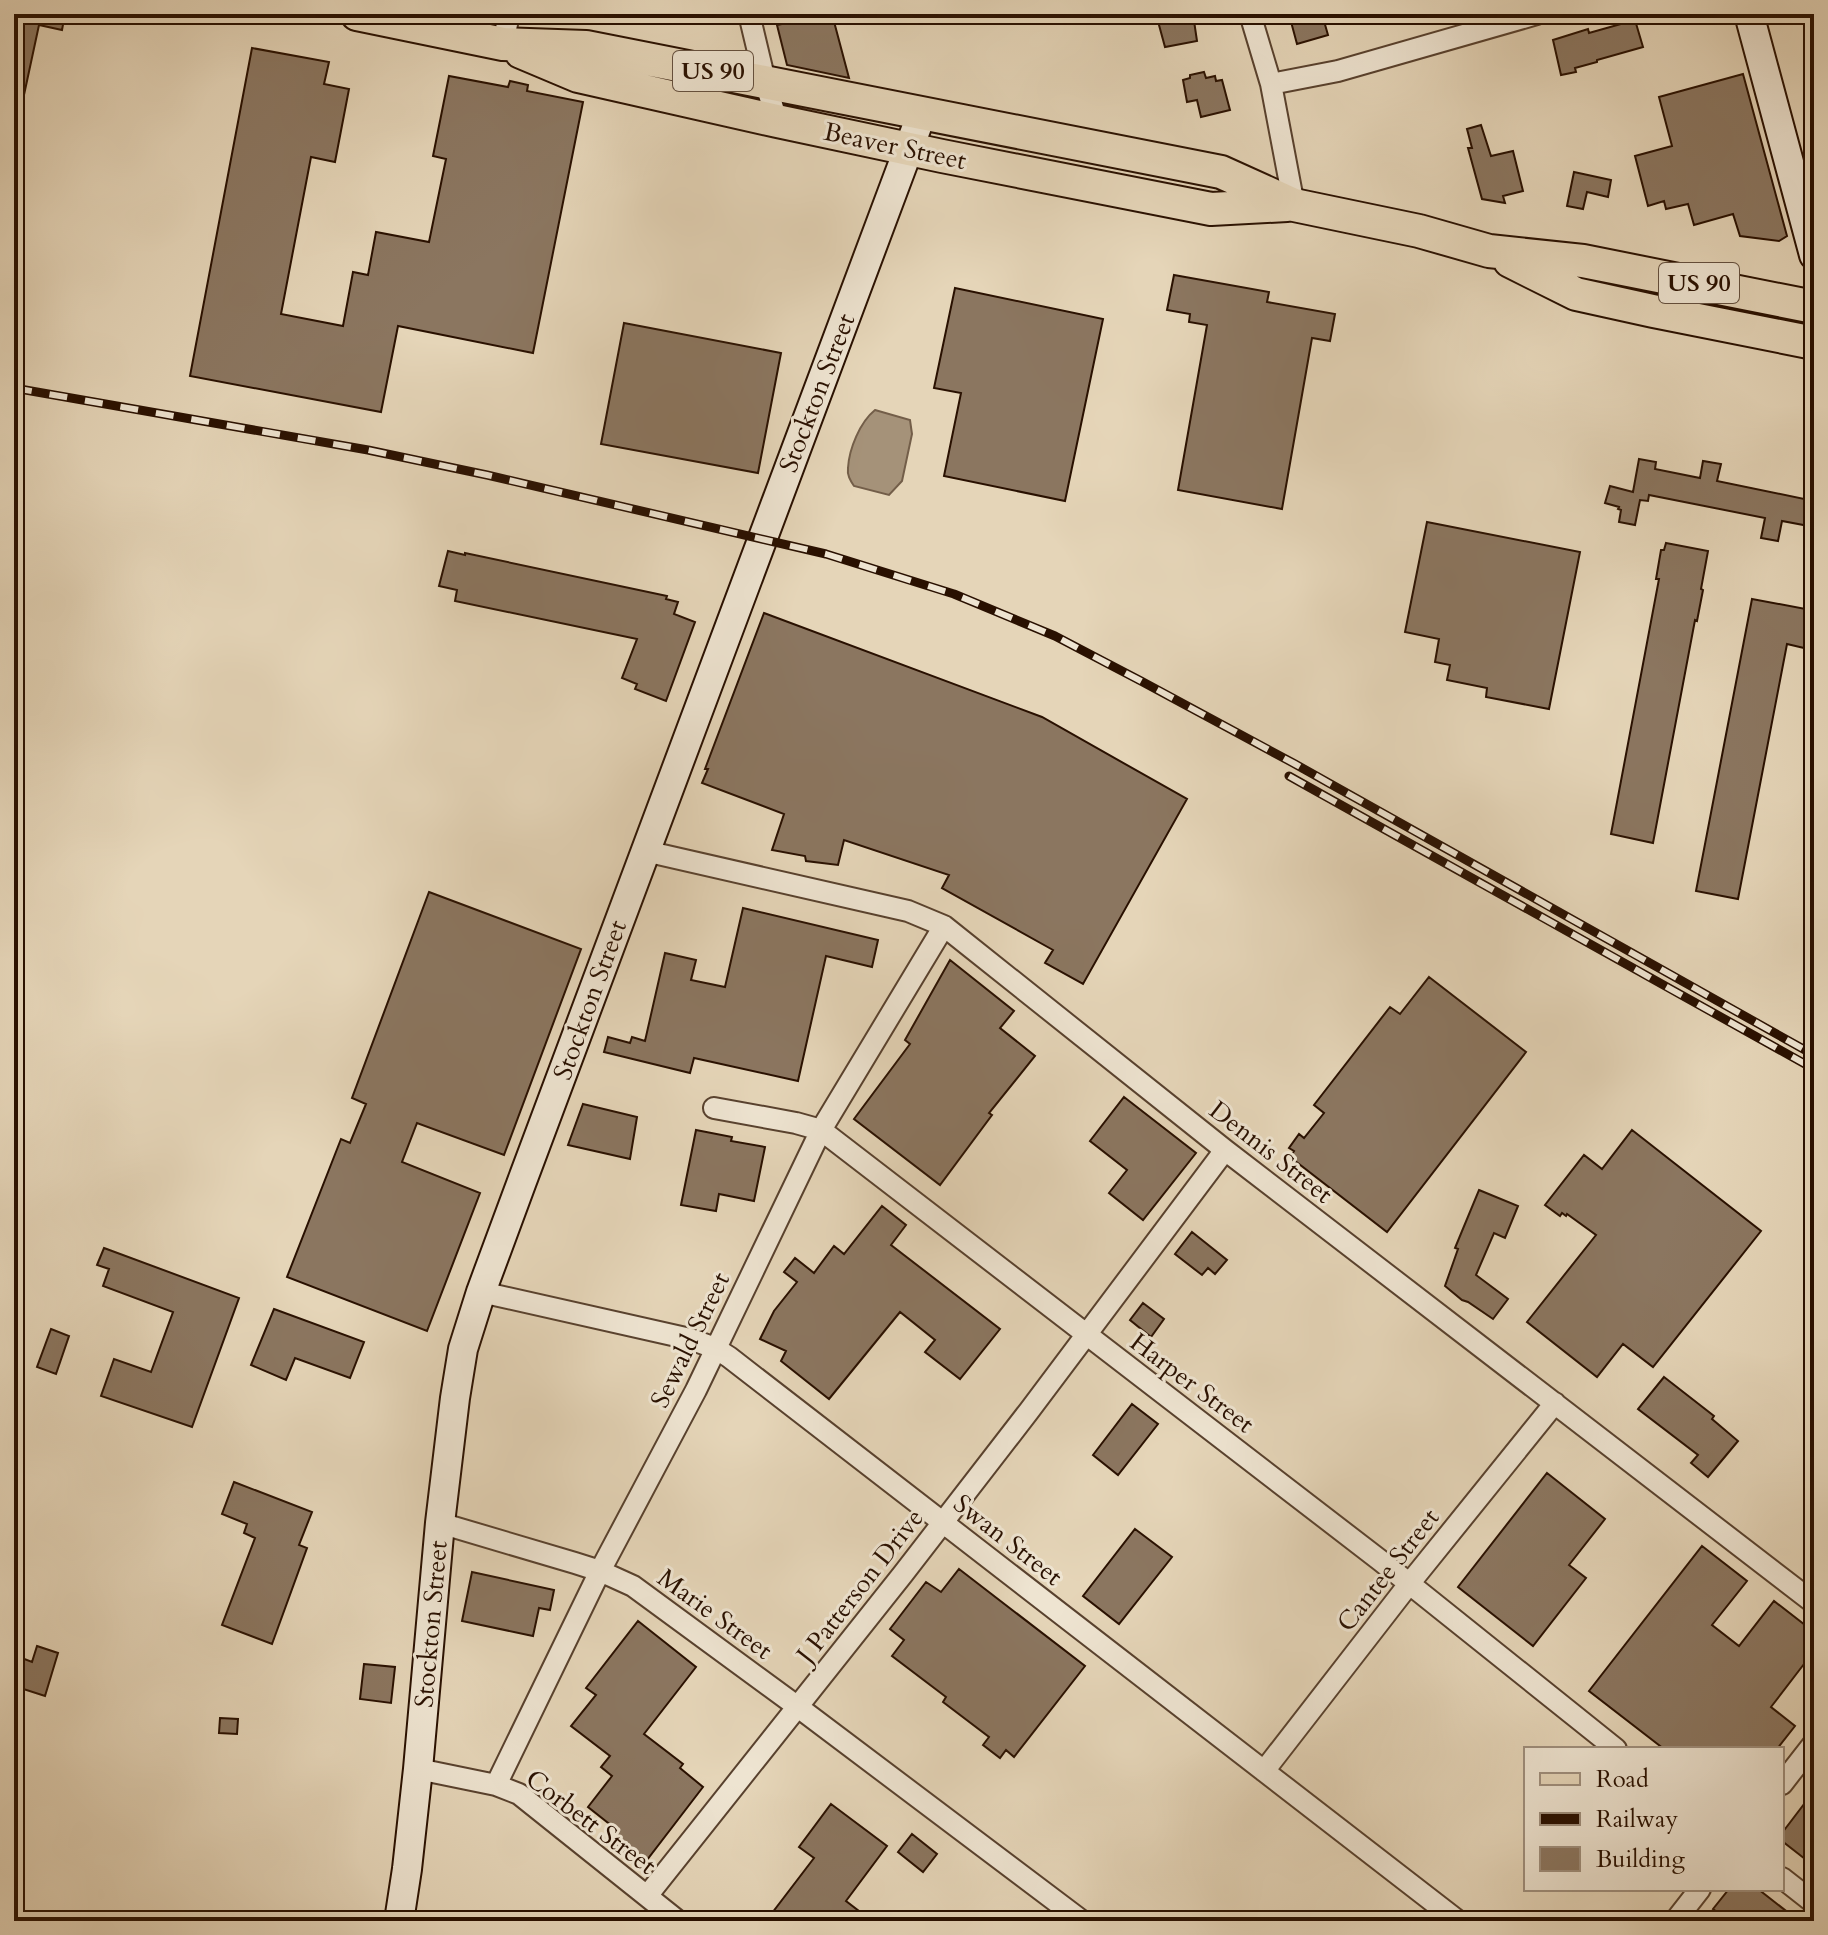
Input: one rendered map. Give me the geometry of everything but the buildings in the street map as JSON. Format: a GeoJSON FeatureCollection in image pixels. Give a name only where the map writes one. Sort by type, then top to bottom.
{"type":"FeatureCollection","features":[{"type":"Feature","properties":{"kind":"main road","name":"Beaver Street"},"geometry":{"type":"LineString","coordinates":[[357,14],[506,29],[1221,172],[1294,205],[1419,231],[1489,251],[1583,261],[1814,307]]}},
{"type":"Feature","properties":{"kind":"main road"},"geometry":{"type":"LineString","coordinates":[[1749,14],[1814,255]]}},
{"type":"Feature","properties":{"kind":"main road","name":"Beaver Street"},"geometry":{"type":"LineString","coordinates":[[506,29],[578,76],[649,93],[1211,209],[1294,205]]}},
{"type":"Feature","properties":{"kind":"main road","name":"Stockton Street"},"geometry":{"type":"LineString","coordinates":[[399,1921],[418,1769],[440,1523],[462,1357],[481,1292],[922,113]]}},
{"type":"Feature","properties":{"kind":"main road","name":"Beaver Street"},"geometry":{"type":"LineString","coordinates":[[1489,251],[1576,294],[1814,343]]}},
{"type":"Feature","properties":{"kind":"street"},"geometry":{"type":"LineString","coordinates":[[749,14],[777,121]]}},
{"type":"Feature","properties":{"kind":"street"},"geometry":{"type":"LineString","coordinates":[[1250,14],[1271,84],[1294,205]]}},
{"type":"Feature","properties":{"kind":"street"},"geometry":{"type":"LineString","coordinates":[[1271,84],[1338,71],[1537,14]]}},
{"type":"Feature","properties":{"kind":"street"},"geometry":{"type":"LineString","coordinates":[[649,93],[657,61]]}},
{"type":"Feature","properties":{"kind":"street","name":"Dennis Street"},"geometry":{"type":"LineString","coordinates":[[645,851],[908,911],[944,926],[1225,1150],[1814,1603]]}},
{"type":"Feature","properties":{"kind":"street","name":"Sewald Street"},"geometry":{"type":"LineString","coordinates":[[496,1785],[600,1571],[696,1390],[821,1130],[944,926]]}},
{"type":"Feature","properties":{"kind":"street","name":"Harper Street"},"geometry":{"type":"LineString","coordinates":[[714,1108],[821,1130],[1369,1551],[1613,1747]]}},
{"type":"Feature","properties":{"kind":"street","name":"J Patterson Drive"},"geometry":{"type":"LineString","coordinates":[[647,1896],[943,1522],[1225,1150]]}},
{"type":"Feature","properties":{"kind":"street","name":"Swan Street"},"geometry":{"type":"LineString","coordinates":[[481,1292],[690,1339],[729,1357],[1458,1921]]}},
{"type":"Feature","properties":{"kind":"street","name":"Cantee Street"},"geometry":{"type":"LineString","coordinates":[[1264,1771],[1555,1403]]}},
{"type":"Feature","properties":{"kind":"street","name":"Marie Street"},"geometry":{"type":"LineString","coordinates":[[440,1523],[600,1571],[633,1586],[1082,1921]]}},
{"type":"Feature","properties":{"kind":"street"},"geometry":{"type":"LineString","coordinates":[[1784,1781],[1814,1743]]}},
{"type":"Feature","properties":{"kind":"street","name":"Corbett Street"},"geometry":{"type":"LineString","coordinates":[[418,1769],[496,1785],[519,1794],[678,1921]]}},
{"type":"Feature","properties":{"kind":"street"},"geometry":{"type":"LineString","coordinates":[[1784,1880],[1814,1903]]}},
{"type":"Feature","properties":{"kind":"street"},"geometry":{"type":"LineString","coordinates":[[1675,1921],[1698,1891]]}},
{"type":"Feature","properties":{"kind":"shaded area"},"geometry":{"type":"Polygon","coordinates":[[[875,410],[910,420],[912,434],[902,481],[889,495],[854,486],[848,473],[856,436],[875,410]]]}},
{"type":"Feature","properties":{"kind":"railway"},"geometry":{"type":"LineString","coordinates":[[14,388],[368,450],[487,475],[826,554],[954,594],[1055,636],[1141,681],[1814,1055]]}},
{"type":"Feature","properties":{"kind":"railway"},"geometry":{"type":"LineString","coordinates":[[1289,776],[1814,1069]]}}]}
